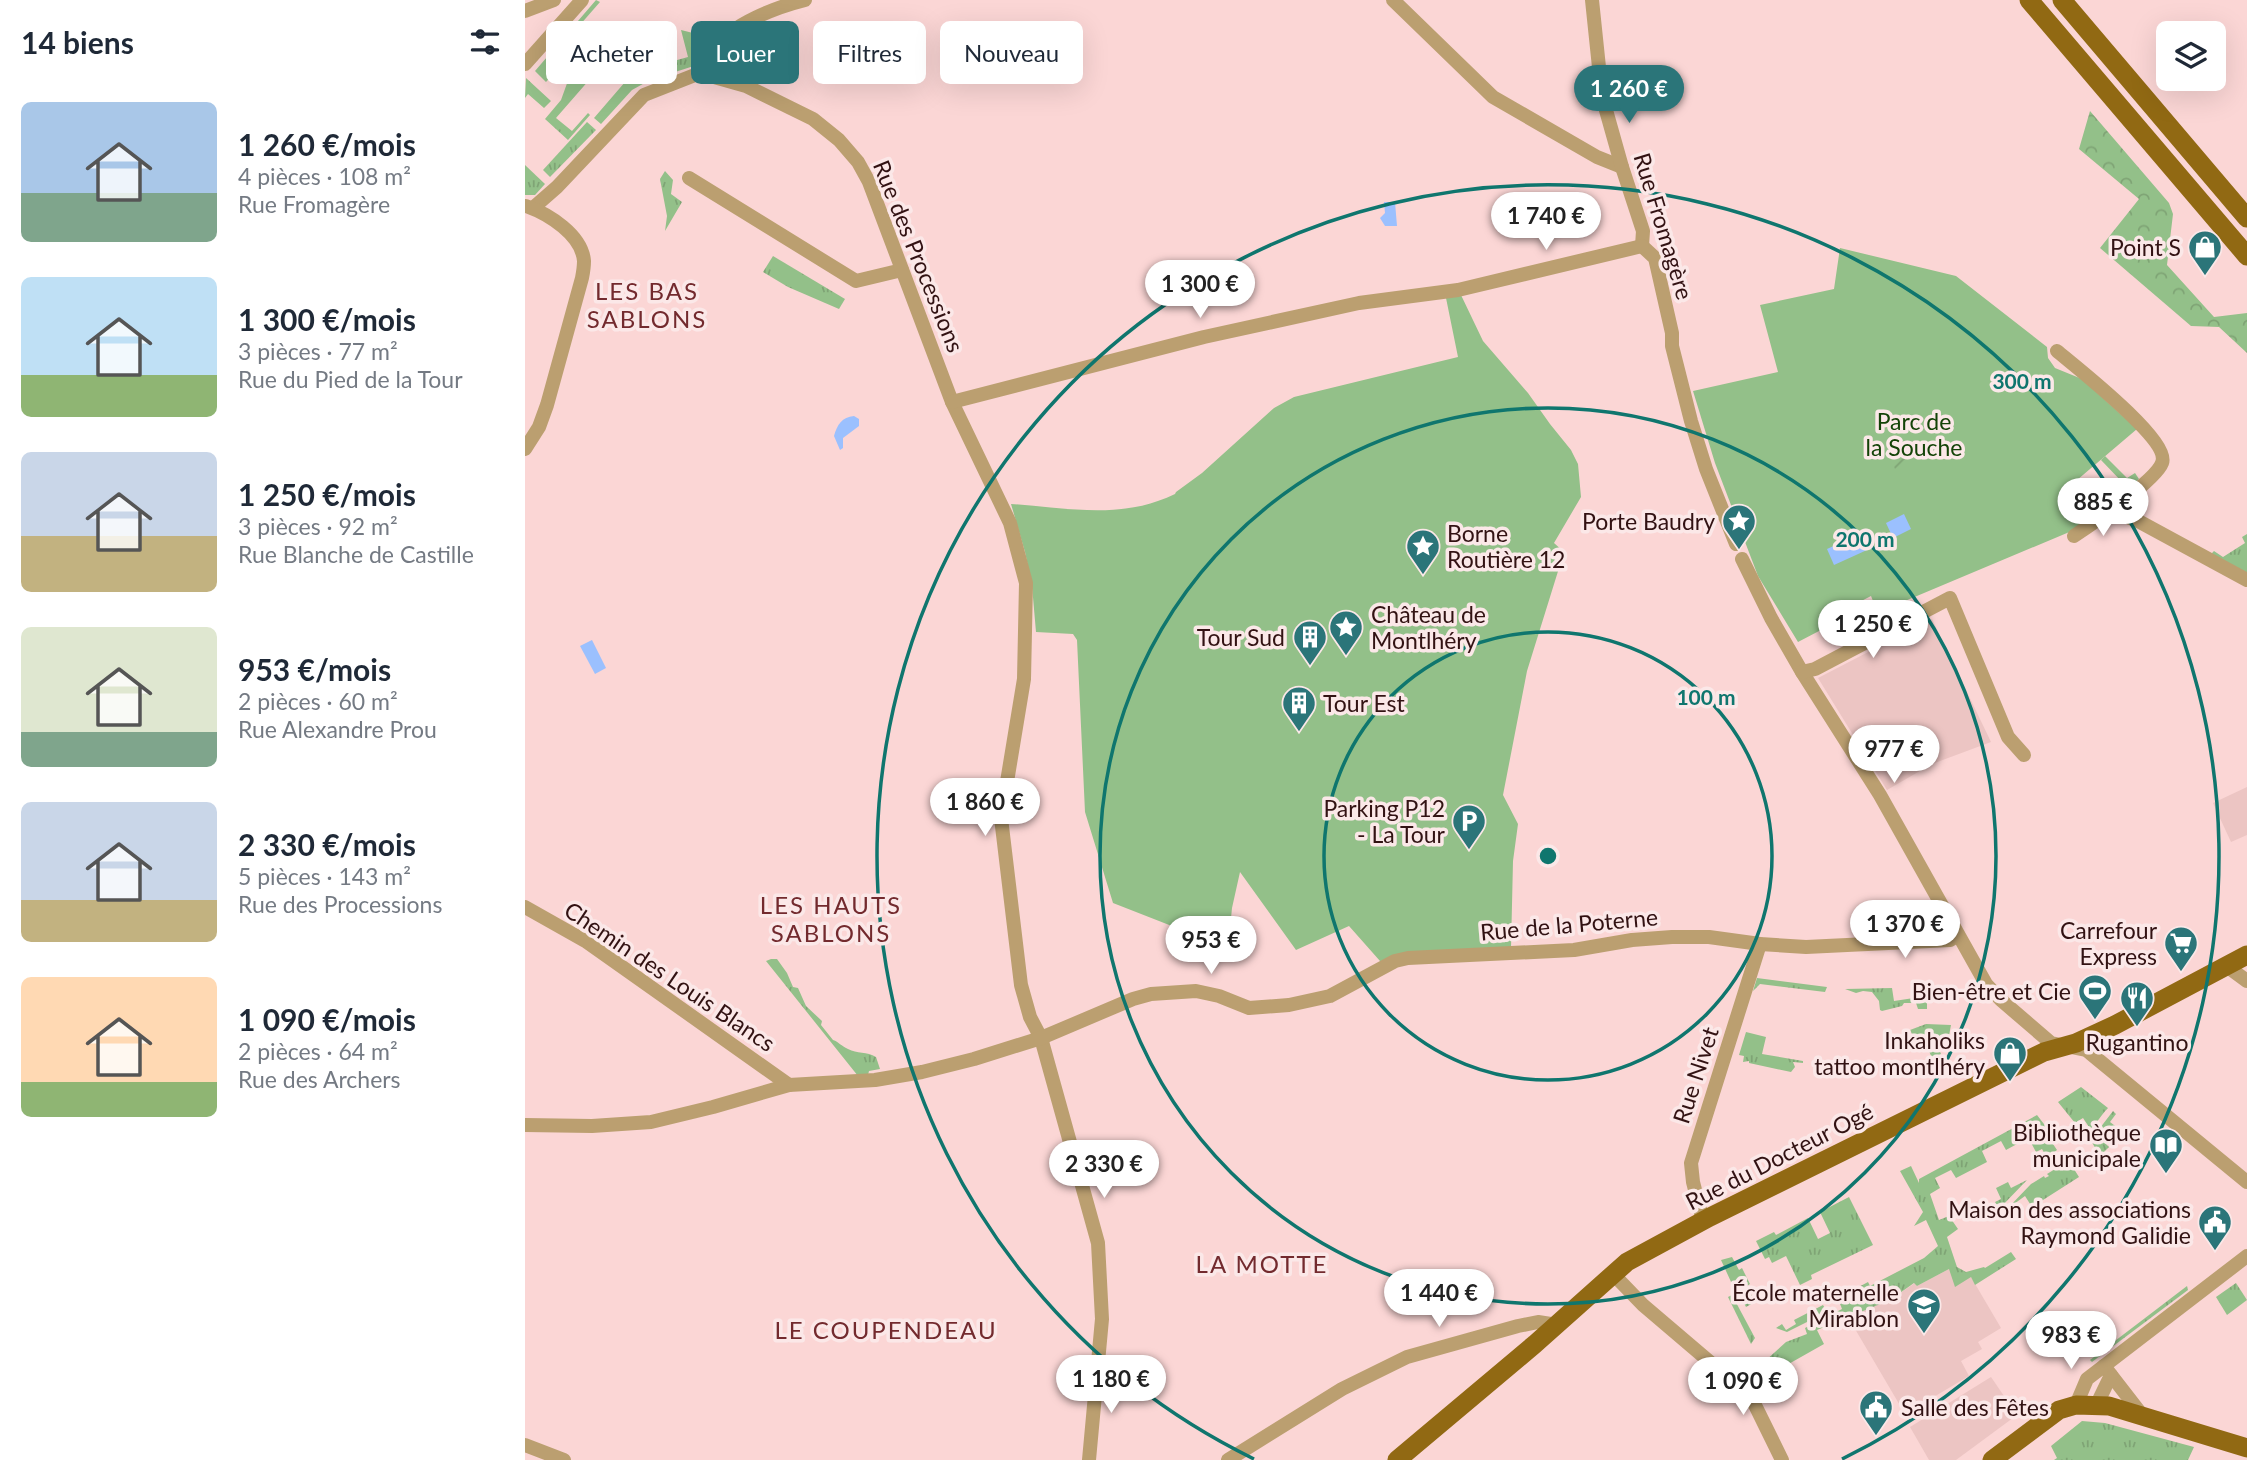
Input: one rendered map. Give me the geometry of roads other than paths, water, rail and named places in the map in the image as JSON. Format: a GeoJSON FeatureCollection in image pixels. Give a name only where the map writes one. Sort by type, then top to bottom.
{"type":"FeatureCollection","features":[{"type":"Feature","properties":{"kind":"main road"},"geometry":{"type":"LineString","coordinates":[[2029,0],[2247,256]]}},
{"type":"Feature","properties":{"kind":"main road"},"geometry":{"type":"LineString","coordinates":[[2062,0],[2247,218]]}},
{"type":"Feature","properties":{"kind":"main road","name":"Rue du Docteur Ogé"},"geometry":{"type":"LineString","coordinates":[[1397,1460],[1627,1262],[1703,1221],[2045,1052],[2092,1044],[2136,1015],[2247,955]]}},
{"type":"Feature","properties":{"kind":"main road"},"geometry":{"type":"LineString","coordinates":[[1992,1460],[2059,1410],[2076,1405],[2097,1404],[2142,1415],[2247,1448]]}},
{"type":"Feature","properties":{"kind":"street"},"geometry":{"type":"LineString","coordinates":[[525,11],[554,0]]}},
{"type":"Feature","properties":{"kind":"street"},"geometry":{"type":"LineString","coordinates":[[525,64],[582,0]]}},
{"type":"Feature","properties":{"kind":"street"},"geometry":{"type":"LineString","coordinates":[[754,21],[805,0]]}},
{"type":"Feature","properties":{"kind":"street"},"geometry":{"type":"LineString","coordinates":[[1393,0],[1493,97],[1597,157],[1622,167]]}},
{"type":"Feature","properties":{"kind":"street","name":"Rue Fromagère"},"geometry":{"type":"LineString","coordinates":[[1592,0],[1602,96],[1643,231],[1642,246],[1655,258],[1672,333],[1672,346],[1691,421],[1736,544]]}},
{"type":"Feature","properties":{"kind":"street"},"geometry":{"type":"LineString","coordinates":[[525,449],[539,427],[547,405],[582,278],[584,261],[580,247],[572,236],[558,224],[529,207],[557,187],[645,95],[691,77]]}},
{"type":"Feature","properties":{"kind":"street","name":"Rue des Processions"},"geometry":{"type":"LineString","coordinates":[[738,84],[813,119],[839,140],[858,162],[869,182],[952,402],[1010,523],[1026,583],[1024,679],[1001,818],[1021,985],[1030,1017],[1041,1038]]}},
{"type":"Feature","properties":{"kind":"street"},"geometry":{"type":"LineString","coordinates":[[689,178],[856,281],[902,270]]}},
{"type":"Feature","properties":{"kind":"street"},"geometry":{"type":"LineString","coordinates":[[952,402],[1204,337],[1359,303],[1458,290],[1642,246]]}},
{"type":"Feature","properties":{"kind":"street"},"geometry":{"type":"LineString","coordinates":[[2057,351],[2141,424],[2162,452],[2164,460],[2158,470],[2111,510],[2074,536]]}},
{"type":"Feature","properties":{"kind":"street"},"geometry":{"type":"LineString","coordinates":[[2111,510],[2140,522],[2247,580]]}},
{"type":"Feature","properties":{"kind":"street"},"geometry":{"type":"LineString","coordinates":[[1742,559],[1755,589],[1802,672],[1880,795],[1986,984],[2051,1044],[2062,1047]]}},
{"type":"Feature","properties":{"kind":"street"},"geometry":{"type":"LineString","coordinates":[[1802,672],[1827,664],[1950,598],[2008,737],[2024,755]]}},
{"type":"Feature","properties":{"kind":"street","name":"Chemin des Louis Blancs"},"geometry":{"type":"LineString","coordinates":[[525,907],[587,942],[789,1085]]}},
{"type":"Feature","properties":{"kind":"street","name":"Rue de la Poterne"},"geometry":{"type":"LineString","coordinates":[[1041,1038],[1151,994],[1196,991],[1219,996],[1249,1008],[1289,1005],[1330,996],[1395,961],[1574,950],[1632,940],[1672,937],[1709,937],[1806,947],[1950,940],[1958,935]]}},
{"type":"Feature","properties":{"kind":"street","name":"Rue Nivet"},"geometry":{"type":"LineString","coordinates":[[1703,1221],[1691,1163],[1753,943]]}},
{"type":"Feature","properties":{"kind":"street"},"geometry":{"type":"LineString","coordinates":[[2228,967],[2247,981]]}},
{"type":"Feature","properties":{"kind":"street"},"geometry":{"type":"LineString","coordinates":[[525,1125],[592,1126],[651,1122],[789,1085],[898,1077],[974,1059],[1041,1038],[1098,1243],[1102,1319],[1089,1460]]}},
{"type":"Feature","properties":{"kind":"street"},"geometry":{"type":"LineString","coordinates":[[2092,1044],[2242,1178]]}},
{"type":"Feature","properties":{"kind":"street"},"geometry":{"type":"LineString","coordinates":[[2076,1405],[2087,1379],[2108,1371],[2247,1256]]}},
{"type":"Feature","properties":{"kind":"street"},"geometry":{"type":"LineString","coordinates":[[1613,1274],[1643,1305],[1751,1397],[1782,1460]]}},
{"type":"Feature","properties":{"kind":"street"},"geometry":{"type":"LineString","coordinates":[[1228,1460],[1342,1389],[1407,1357],[1518,1325],[1538,1322],[1557,1325]]}},
{"type":"Feature","properties":{"kind":"street"},"geometry":{"type":"LineString","coordinates":[[2097,1404],[2108,1371]]}},
{"type":"Feature","properties":{"kind":"street"},"geometry":{"type":"LineString","coordinates":[[2108,1371],[2142,1415]]}},
{"type":"Feature","properties":{"kind":"street"},"geometry":{"type":"LineString","coordinates":[[525,1445],[564,1460]]}},
{"type":"Feature","properties":{"kind":"water"},"geometry":{"type":"Polygon","coordinates":[[[1384,202],[1395,202],[1397,226],[1385,226],[1380,218],[1385,213],[1384,202]]]}},
{"type":"Feature","properties":{"kind":"water"},"geometry":{"type":"Polygon","coordinates":[[[854,416],[859,419],[859,426],[843,438],[843,448],[840,450],[834,436],[837,428],[843,420],[854,416]]]}},
{"type":"Feature","properties":{"kind":"water"},"geometry":{"type":"Polygon","coordinates":[[[1904,514],[1911,529],[1893,538],[1886,523],[1904,514]]]}},
{"type":"Feature","properties":{"kind":"water"},"geometry":{"type":"Polygon","coordinates":[[[1860,534],[1867,550],[1834,565],[1827,549],[1860,534]]]}},
{"type":"Feature","properties":{"kind":"water"},"geometry":{"type":"Polygon","coordinates":[[[592,640],[606,668],[595,674],[580,646],[592,640]]]}},
{"type":"Feature","properties":{"kind":"place","name":"Point S"},"geometry":{"type":"Point","coordinates":[2205,277]}},
{"type":"Feature","properties":{"kind":"place","name":"Porte Baudry"},"geometry":{"type":"Point","coordinates":[1739,551]}},
{"type":"Feature","properties":{"kind":"place","name":"Borne Routière 12"},"geometry":{"type":"Point","coordinates":[1423,576]}},
{"type":"Feature","properties":{"kind":"place","name":"Château de Montlhéry"},"geometry":{"type":"Point","coordinates":[1346,657]}},
{"type":"Feature","properties":{"kind":"place","name":"Tour Sud"},"geometry":{"type":"Point","coordinates":[1310,667]}},
{"type":"Feature","properties":{"kind":"place","name":"Tour Est"},"geometry":{"type":"Point","coordinates":[1299,733]}},
{"type":"Feature","properties":{"kind":"place","name":"Parking P12 - La Tour"},"geometry":{"type":"Point","coordinates":[1469,851]}},
{"type":"Feature","properties":{"kind":"place","name":"Carrefour Express"},"geometry":{"type":"Point","coordinates":[2181,973]}},
{"type":"Feature","properties":{"kind":"place","name":"Bien-être et Cie"},"geometry":{"type":"Point","coordinates":[2095,1021]}},
{"type":"Feature","properties":{"kind":"place","name":"Rugantino"},"geometry":{"type":"Point","coordinates":[2137,1028]}},
{"type":"Feature","properties":{"kind":"place","name":"Inkaholiks tattoo montlhéry"},"geometry":{"type":"Point","coordinates":[2010,1083]}},
{"type":"Feature","properties":{"kind":"place","name":"Bibliothèque municipale"},"geometry":{"type":"Point","coordinates":[2166,1175]}},
{"type":"Feature","properties":{"kind":"place","name":"Maison des associations Raymond Galidie"},"geometry":{"type":"Point","coordinates":[2215,1252]}},
{"type":"Feature","properties":{"kind":"place","name":"École maternelle Mirablon"},"geometry":{"type":"Point","coordinates":[1924,1335]}},
{"type":"Feature","properties":{"kind":"place","name":"Salle des Fêtes"},"geometry":{"type":"Point","coordinates":[1876,1437]}},
{"type":"Feature","properties":{"kind":"district","name":"LES BAS SABLONS"},"geometry":{"type":"Point","coordinates":[647,304]}},
{"type":"Feature","properties":{"kind":"district","name":"LES HAUTS SABLONS"},"geometry":{"type":"Point","coordinates":[831,918]}},
{"type":"Feature","properties":{"kind":"district","name":"LA MOTTE"},"geometry":{"type":"Point","coordinates":[1262,1263]}},
{"type":"Feature","properties":{"kind":"district","name":"LE COUPENDEAU"},"geometry":{"type":"Point","coordinates":[886,1329]}},
{"type":"Feature","properties":{"kind":"park label","name":"Parc de la Souche"},"geometry":{"type":"Point","coordinates":[1914,434]}}]}
